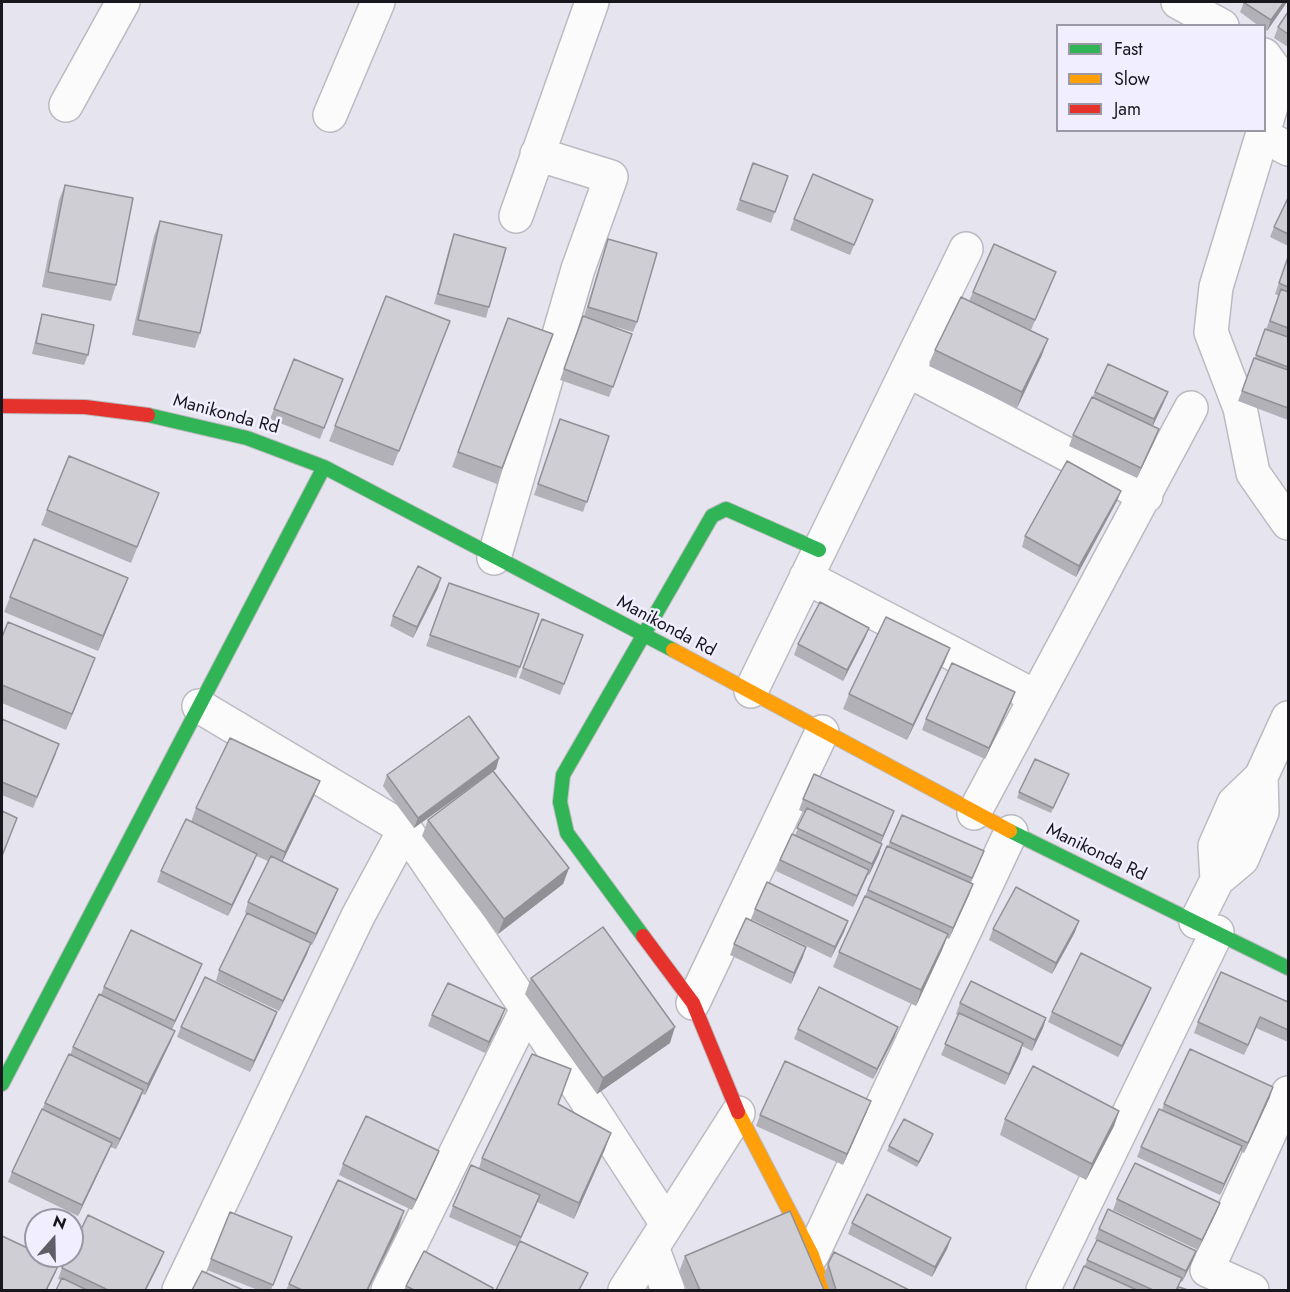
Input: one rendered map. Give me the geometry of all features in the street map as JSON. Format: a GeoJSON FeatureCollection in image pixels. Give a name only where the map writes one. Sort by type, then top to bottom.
{"type":"FeatureCollection","features":[{"type":"Feature","properties":{"kind":"street"},"geometry":{"type":"LineString","coordinates":[[66,105],[123,2]]}},
{"type":"Feature","properties":{"kind":"street"},"geometry":{"type":"LineString","coordinates":[[330,115],[378,2]]}},
{"type":"Feature","properties":{"kind":"street"},"geometry":{"type":"LineString","coordinates":[[516,216],[592,2]]}},
{"type":"Feature","properties":{"kind":"street"},"geometry":{"type":"LineString","coordinates":[[1178,2],[1220,24]]}},
{"type":"Feature","properties":{"kind":"street"},"geometry":{"type":"LineString","coordinates":[[1223,24],[1234,2]]}},
{"type":"Feature","properties":{"kind":"street"},"geometry":{"type":"LineString","coordinates":[[1266,58],[1275,69],[1273,100],[1276,142],[1216,287],[1211,332],[1240,408],[1253,473],[1288,523]]}},
{"type":"Feature","properties":{"kind":"street"},"geometry":{"type":"LineString","coordinates":[[494,558],[579,269],[611,177],[537,154]]}},
{"type":"Feature","properties":{"kind":"street"},"geometry":{"type":"LineString","coordinates":[[751,692],[966,249]]}},
{"type":"Feature","properties":{"kind":"street"},"geometry":{"type":"LineString","coordinates":[[907,370],[1146,496]]}},
{"type":"Feature","properties":{"kind":"street","name":"Manikonda Rd"},"geometry":{"type":"LineString","coordinates":[[2,406],[91,405],[169,418],[278,446],[324,467],[642,634],[974,813],[1288,968]]}},
{"type":"Feature","properties":{"kind":"street"},"geometry":{"type":"LineString","coordinates":[[974,813],[1146,496],[1191,408]]}},
{"type":"Feature","properties":{"kind":"street"},"geometry":{"type":"LineString","coordinates":[[2,1084],[324,467]]}},
{"type":"Feature","properties":{"kind":"street"},"geometry":{"type":"LineString","coordinates":[[824,1290],[812,1255],[738,1113],[693,1002],[567,833],[560,802],[563,775],[642,634],[712,516],[726,509],[812,564],[1036,697]]}},
{"type":"Feature","properties":{"kind":"street"},"geometry":{"type":"LineString","coordinates":[[199,706],[405,829],[528,1009],[659,1235],[668,1290]]}},
{"type":"Feature","properties":{"kind":"street"},"geometry":{"type":"LineString","coordinates":[[1043,1290],[1206,927],[1217,879],[1242,859],[1262,812],[1261,777],[1288,718]]}},
{"type":"Feature","properties":{"kind":"street"},"geometry":{"type":"LineString","coordinates":[[693,1002],[822,732]]}},
{"type":"Feature","properties":{"kind":"street"},"geometry":{"type":"LineString","coordinates":[[179,1290],[358,916],[405,829]]}},
{"type":"Feature","properties":{"kind":"street"},"geometry":{"type":"LineString","coordinates":[[812,1255],[1011,832]]}},
{"type":"Feature","properties":{"kind":"street"},"geometry":{"type":"LineString","coordinates":[[388,1290],[528,1009]]}},
{"type":"Feature","properties":{"kind":"street"},"geometry":{"type":"LineString","coordinates":[[1252,1290],[1208,1270],[1288,1093]]}},
{"type":"Feature","properties":{"kind":"street"},"geometry":{"type":"LineString","coordinates":[[625,1290],[738,1113]]}},
{"type":"Feature","properties":{"kind":"building"},"geometry":{"type":"Polygon","coordinates":[[[1243,2],[1284,2],[1271,20],[1243,2]]]}},
{"type":"Feature","properties":{"kind":"building"},"geometry":{"type":"Polygon","coordinates":[[[1288,12],[1288,34],[1278,27],[1288,12]]]}},
{"type":"Feature","properties":{"kind":"building"},"geometry":{"type":"Polygon","coordinates":[[[753,163],[788,176],[775,212],[740,200],[753,163]]]}},
{"type":"Feature","properties":{"kind":"building"},"geometry":{"type":"Polygon","coordinates":[[[813,174],[873,200],[854,245],[794,219],[813,174]]]}},
{"type":"Feature","properties":{"kind":"building"},"geometry":{"type":"Polygon","coordinates":[[[65,185],[133,198],[116,285],[48,272],[65,185]]]}},
{"type":"Feature","properties":{"kind":"building"},"geometry":{"type":"Polygon","coordinates":[[[1288,198],[1288,234],[1274,227],[1288,198]]]}},
{"type":"Feature","properties":{"kind":"building"},"geometry":{"type":"Polygon","coordinates":[[[160,221],[222,235],[200,333],[138,320],[160,221]]]}},
{"type":"Feature","properties":{"kind":"building"},"geometry":{"type":"Polygon","coordinates":[[[454,234],[506,248],[489,307],[438,294],[454,234]]]}},
{"type":"Feature","properties":{"kind":"building"},"geometry":{"type":"Polygon","coordinates":[[[608,239],[657,253],[637,322],[588,307],[608,239]]]}},
{"type":"Feature","properties":{"kind":"building"},"geometry":{"type":"Polygon","coordinates":[[[994,244],[1056,272],[1035,320],[973,292],[994,244]]]}},
{"type":"Feature","properties":{"kind":"building"},"geometry":{"type":"Polygon","coordinates":[[[1288,257],[1288,287],[1279,283],[1288,257]]]}},
{"type":"Feature","properties":{"kind":"building"},"geometry":{"type":"Polygon","coordinates":[[[1281,289],[1288,292],[1288,328],[1270,321],[1281,289]]]}},
{"type":"Feature","properties":{"kind":"building"},"geometry":{"type":"Polygon","coordinates":[[[386,296],[450,321],[399,451],[335,426],[386,296]]]}},
{"type":"Feature","properties":{"kind":"building"},"geometry":{"type":"Polygon","coordinates":[[[961,297],[1048,339],[1022,392],[935,350],[961,297]]]}},
{"type":"Feature","properties":{"kind":"building"},"geometry":{"type":"Polygon","coordinates":[[[42,314],[94,325],[88,355],[36,343],[42,314]]]}},
{"type":"Feature","properties":{"kind":"building"},"geometry":{"type":"Polygon","coordinates":[[[583,316],[632,334],[613,387],[564,369],[583,316]]]}},
{"type":"Feature","properties":{"kind":"building"},"geometry":{"type":"Polygon","coordinates":[[[508,318],[553,334],[502,468],[458,452],[508,318]]]}},
{"type":"Feature","properties":{"kind":"building"},"geometry":{"type":"Polygon","coordinates":[[[1265,329],[1288,337],[1288,367],[1256,355],[1265,329]]]}},
{"type":"Feature","properties":{"kind":"building"},"geometry":{"type":"Polygon","coordinates":[[[1254,358],[1288,370],[1288,408],[1242,391],[1254,358]]]}},
{"type":"Feature","properties":{"kind":"building"},"geometry":{"type":"Polygon","coordinates":[[[294,359],[343,379],[324,428],[274,409],[294,359]]]}},
{"type":"Feature","properties":{"kind":"building"},"geometry":{"type":"Polygon","coordinates":[[[1108,364],[1168,392],[1154,419],[1095,392],[1108,364]]]}},
{"type":"Feature","properties":{"kind":"building"},"geometry":{"type":"Polygon","coordinates":[[[1092,397],[1159,429],[1141,468],[1073,435],[1092,397]]]}},
{"type":"Feature","properties":{"kind":"building"},"geometry":{"type":"Polygon","coordinates":[[[560,419],[609,436],[587,502],[538,484],[560,419]]]}},
{"type":"Feature","properties":{"kind":"building"},"geometry":{"type":"Polygon","coordinates":[[[69,456],[159,493],[137,547],[47,510],[69,456]]]}},
{"type":"Feature","properties":{"kind":"building"},"geometry":{"type":"Polygon","coordinates":[[[1067,461],[1121,491],[1079,566],[1025,536],[1067,461]]]}},
{"type":"Feature","properties":{"kind":"building"},"geometry":{"type":"Polygon","coordinates":[[[34,539],[128,578],[103,636],[10,597],[34,539]]]}},
{"type":"Feature","properties":{"kind":"building"},"geometry":{"type":"Polygon","coordinates":[[[418,566],[441,578],[417,627],[393,616],[418,566]]]}},
{"type":"Feature","properties":{"kind":"building"},"geometry":{"type":"Polygon","coordinates":[[[449,583],[539,614],[520,667],[430,635],[449,583]]]}},
{"type":"Feature","properties":{"kind":"building"},"geometry":{"type":"Polygon","coordinates":[[[820,602],[869,628],[847,670],[798,644],[820,602]]]}},
{"type":"Feature","properties":{"kind":"building"},"geometry":{"type":"Polygon","coordinates":[[[886,617],[950,648],[913,725],[849,694],[886,617]]]}},
{"type":"Feature","properties":{"kind":"building"},"geometry":{"type":"Polygon","coordinates":[[[542,619],[583,635],[564,684],[523,668],[542,619]]]}},
{"type":"Feature","properties":{"kind":"building"},"geometry":{"type":"Polygon","coordinates":[[[8,622],[95,658],[72,714],[2,685],[2,637],[8,622]]]}},
{"type":"Feature","properties":{"kind":"building"},"geometry":{"type":"Polygon","coordinates":[[[952,663],[1015,692],[989,748],[926,719],[952,663]]]}},
{"type":"Feature","properties":{"kind":"building"},"geometry":{"type":"Polygon","coordinates":[[[469,716],[499,758],[418,818],[387,775],[469,716]]]}},
{"type":"Feature","properties":{"kind":"building"},"geometry":{"type":"Polygon","coordinates":[[[2,719],[59,744],[37,797],[2,782],[2,719]]]}},
{"type":"Feature","properties":{"kind":"building"},"geometry":{"type":"Polygon","coordinates":[[[230,738],[320,781],[285,852],[196,808],[230,738]]]}},
{"type":"Feature","properties":{"kind":"building"},"geometry":{"type":"Polygon","coordinates":[[[1035,759],[1069,774],[1053,808],[1019,792],[1035,759]]]}},
{"type":"Feature","properties":{"kind":"building"},"geometry":{"type":"Polygon","coordinates":[[[493,771],[569,868],[504,919],[428,820],[493,771]]]}},
{"type":"Feature","properties":{"kind":"building"},"geometry":{"type":"Polygon","coordinates":[[[814,774],[894,811],[883,836],[803,799],[814,774]]]}},
{"type":"Feature","properties":{"kind":"building"},"geometry":{"type":"Polygon","coordinates":[[[807,808],[882,844],[872,864],[797,828],[807,808]]]}},
{"type":"Feature","properties":{"kind":"building"},"geometry":{"type":"Polygon","coordinates":[[[2,811],[17,818],[2,856],[2,811]]]}},
{"type":"Feature","properties":{"kind":"building"},"geometry":{"type":"Polygon","coordinates":[[[902,815],[984,851],[972,878],[890,842],[902,815]]]}},
{"type":"Feature","properties":{"kind":"building"},"geometry":{"type":"Polygon","coordinates":[[[186,819],[257,854],[232,905],[161,871],[186,819]]]}},
{"type":"Feature","properties":{"kind":"building"},"geometry":{"type":"Polygon","coordinates":[[[792,834],[869,870],[857,896],[780,860],[792,834]]]}},
{"type":"Feature","properties":{"kind":"building"},"geometry":{"type":"Polygon","coordinates":[[[887,846],[973,884],[953,928],[868,890],[887,846]]]}},
{"type":"Feature","properties":{"kind":"building"},"geometry":{"type":"Polygon","coordinates":[[[271,856],[338,889],[316,934],[248,902],[271,856]]]}},
{"type":"Feature","properties":{"kind":"building"},"geometry":{"type":"Polygon","coordinates":[[[767,882],[848,921],[835,947],[755,909],[767,882]]]}},
{"type":"Feature","properties":{"kind":"building"},"geometry":{"type":"Polygon","coordinates":[[[1016,887],[1079,921],[1056,963],[993,929],[1016,887]]]}},
{"type":"Feature","properties":{"kind":"building"},"geometry":{"type":"Polygon","coordinates":[[[865,896],[948,934],[921,990],[839,952],[865,896]]]}},
{"type":"Feature","properties":{"kind":"building"},"geometry":{"type":"Polygon","coordinates":[[[247,913],[311,943],[283,1001],[219,970],[247,913]]]}},
{"type":"Feature","properties":{"kind":"building"},"geometry":{"type":"Polygon","coordinates":[[[746,918],[806,947],[794,973],[734,944],[746,918]]]}},
{"type":"Feature","properties":{"kind":"building"},"geometry":{"type":"Polygon","coordinates":[[[603,927],[675,1027],[603,1078],[531,978],[603,927]]]}},
{"type":"Feature","properties":{"kind":"building"},"geometry":{"type":"Polygon","coordinates":[[[131,930],[202,964],[175,1021],[104,987],[131,930]]]}},
{"type":"Feature","properties":{"kind":"building"},"geometry":{"type":"Polygon","coordinates":[[[1081,953],[1151,988],[1122,1046],[1052,1012],[1081,953]]]}},
{"type":"Feature","properties":{"kind":"building"},"geometry":{"type":"Polygon","coordinates":[[[1221,972],[1288,1002],[1288,1030],[1260,1017],[1248,1045],[1198,1022],[1221,972]]]}},
{"type":"Feature","properties":{"kind":"building"},"geometry":{"type":"Polygon","coordinates":[[[205,977],[277,1012],[254,1061],[181,1027],[205,977]]]}},
{"type":"Feature","properties":{"kind":"building"},"geometry":{"type":"Polygon","coordinates":[[[971,981],[1046,1018],[1035,1040],[960,1003],[971,981]]]}},
{"type":"Feature","properties":{"kind":"building"},"geometry":{"type":"Polygon","coordinates":[[[448,983],[505,1009],[489,1042],[432,1015],[448,983]]]}},
{"type":"Feature","properties":{"kind":"building"},"geometry":{"type":"Polygon","coordinates":[[[819,987],[898,1027],[877,1069],[798,1029],[819,987]]]}},
{"type":"Feature","properties":{"kind":"building"},"geometry":{"type":"Polygon","coordinates":[[[99,994],[175,1031],[148,1084],[73,1047],[99,994]]]}},
{"type":"Feature","properties":{"kind":"building"},"geometry":{"type":"Polygon","coordinates":[[[959,1013],[1023,1043],[1009,1074],[945,1044],[959,1013]]]}},
{"type":"Feature","properties":{"kind":"building"},"geometry":{"type":"Polygon","coordinates":[[[1190,1049],[1273,1087],[1248,1143],[1164,1104],[1190,1049]]]}},
{"type":"Feature","properties":{"kind":"building"},"geometry":{"type":"Polygon","coordinates":[[[69,1054],[143,1090],[120,1139],[45,1103],[69,1054]]]}},
{"type":"Feature","properties":{"kind":"building"},"geometry":{"type":"Polygon","coordinates":[[[532,1054],[571,1069],[558,1104],[611,1133],[579,1203],[482,1158],[532,1054]]]}},
{"type":"Feature","properties":{"kind":"building"},"geometry":{"type":"Polygon","coordinates":[[[785,1061],[871,1101],[847,1154],[760,1115],[785,1061]]]}},
{"type":"Feature","properties":{"kind":"building"},"geometry":{"type":"Polygon","coordinates":[[[1033,1066],[1119,1111],[1092,1164],[1005,1119],[1033,1066]]]}},
{"type":"Feature","properties":{"kind":"building"},"geometry":{"type":"Polygon","coordinates":[[[42,1109],[112,1143],[82,1205],[12,1172],[42,1109]]]}},
{"type":"Feature","properties":{"kind":"building"},"geometry":{"type":"Polygon","coordinates":[[[1159,1109],[1242,1146],[1224,1184],[1141,1147],[1159,1109]]]}},
{"type":"Feature","properties":{"kind":"building"},"geometry":{"type":"Polygon","coordinates":[[[366,1116],[439,1151],[416,1200],[343,1164],[366,1116]]]}},
{"type":"Feature","properties":{"kind":"building"},"geometry":{"type":"Polygon","coordinates":[[[904,1119],[933,1134],[919,1162],[889,1146],[904,1119]]]}},
{"type":"Feature","properties":{"kind":"building"},"geometry":{"type":"Polygon","coordinates":[[[1135,1163],[1220,1203],[1202,1240],[1117,1199],[1135,1163]]]}},
{"type":"Feature","properties":{"kind":"building"},"geometry":{"type":"Polygon","coordinates":[[[471,1165],[540,1195],[521,1237],[453,1206],[471,1165]]]}},
{"type":"Feature","properties":{"kind":"building"},"geometry":{"type":"Polygon","coordinates":[[[338,1180],[404,1211],[367,1290],[302,1290],[289,1284],[338,1180]]]}},
{"type":"Feature","properties":{"kind":"building"},"geometry":{"type":"Polygon","coordinates":[[[867,1194],[951,1238],[935,1267],[852,1223],[867,1194]]]}},
{"type":"Feature","properties":{"kind":"building"},"geometry":{"type":"Polygon","coordinates":[[[1108,1209],[1196,1251],[1186,1271],[1099,1229],[1108,1209]]]}},
{"type":"Feature","properties":{"kind":"building"},"geometry":{"type":"Polygon","coordinates":[[[790,1211],[824,1290],[700,1290],[685,1256],[790,1211]]]}},
{"type":"Feature","properties":{"kind":"building"},"geometry":{"type":"Polygon","coordinates":[[[230,1212],[292,1237],[273,1285],[211,1259],[230,1212]]]}},
{"type":"Feature","properties":{"kind":"building"},"geometry":{"type":"Polygon","coordinates":[[[88,1215],[164,1252],[145,1290],[108,1290],[62,1268],[84,1268],[84,1223],[88,1215]]]}},
{"type":"Feature","properties":{"kind":"building"},"geometry":{"type":"Polygon","coordinates":[[[2,1236],[24,1246],[24,1268],[57,1268],[46,1290],[2,1290],[2,1236]]]}},
{"type":"Feature","properties":{"kind":"building"},"geometry":{"type":"Polygon","coordinates":[[[1097,1240],[1182,1278],[1176,1290],[1153,1290],[1087,1260],[1097,1240]]]}},
{"type":"Feature","properties":{"kind":"building"},"geometry":{"type":"Polygon","coordinates":[[[520,1241],[588,1273],[579,1290],[496,1290],[520,1241]]]}},
{"type":"Feature","properties":{"kind":"building"},"geometry":{"type":"Polygon","coordinates":[[[424,1251],[493,1288],[492,1290],[414,1290],[406,1286],[424,1251]]]}},
{"type":"Feature","properties":{"kind":"building"},"geometry":{"type":"Polygon","coordinates":[[[834,1252],[909,1290],[836,1290],[828,1264],[834,1252]]]}},
{"type":"Feature","properties":{"kind":"building"},"geometry":{"type":"Polygon","coordinates":[[[1084,1266],[1137,1290],[1073,1290],[1084,1266]]]}},
{"type":"Feature","properties":{"kind":"building"},"geometry":{"type":"Polygon","coordinates":[[[202,1271],[243,1290],[192,1290],[202,1271]]]}},
{"type":"Feature","properties":{"kind":"building"},"geometry":{"type":"Polygon","coordinates":[[[62,1278],[87,1290],[56,1290],[62,1278]]]}},
{"type":"Feature","properties":{"kind":"traffic: fast"},"geometry":{"type":"LineString","coordinates":[[148,415],[247,438],[324,467],[673,650]]}},
{"type":"Feature","properties":{"kind":"traffic: fast"},"geometry":{"type":"LineString","coordinates":[[2,1084],[324,467]]}},
{"type":"Feature","properties":{"kind":"traffic: fast"},"geometry":{"type":"LineString","coordinates":[[643,936],[567,833],[560,802],[563,775],[712,516],[726,509],[819,550]]}},
{"type":"Feature","properties":{"kind":"traffic: fast"},"geometry":{"type":"LineString","coordinates":[[1010,831],[1288,968]]}},
{"type":"Feature","properties":{"kind":"traffic: slow"},"geometry":{"type":"LineString","coordinates":[[673,650],[1010,831]]}},
{"type":"Feature","properties":{"kind":"traffic: slow"},"geometry":{"type":"LineString","coordinates":[[738,1112],[812,1255],[824,1290]]}},
{"type":"Feature","properties":{"kind":"traffic: jam"},"geometry":{"type":"LineString","coordinates":[[2,406],[85,407],[148,415]]}},
{"type":"Feature","properties":{"kind":"traffic: jam"},"geometry":{"type":"LineString","coordinates":[[643,936],[693,1003],[738,1112]]}}]}
